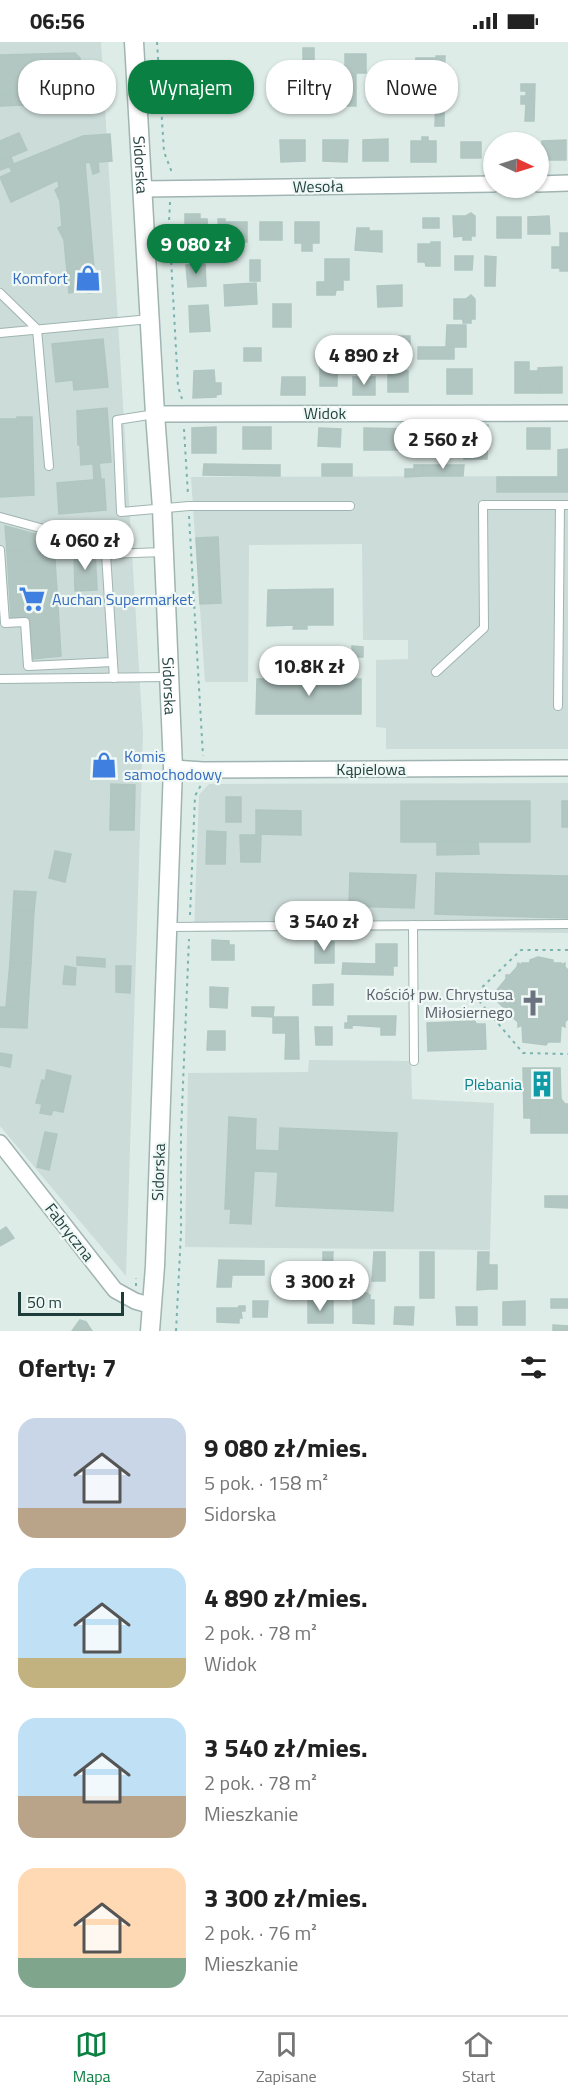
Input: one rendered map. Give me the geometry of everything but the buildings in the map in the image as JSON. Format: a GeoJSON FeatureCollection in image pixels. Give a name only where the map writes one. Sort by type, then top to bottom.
{"type":"FeatureCollection","features":[{"type":"Feature","properties":{"kind":"street","name":"Sidorska"},"geometry":{"type":"LineString","coordinates":[[134,42],[154,414],[162,508],[173,768],[150,1331]]}},
{"type":"Feature","properties":{"kind":"street"},"geometry":{"type":"LineString","coordinates":[[549,184],[568,183]]}},
{"type":"Feature","properties":{"kind":"street","name":"Wesoła"},"geometry":{"type":"LineString","coordinates":[[142,189],[483,184]]}},
{"type":"Feature","properties":{"kind":"street","name":"Widok"},"geometry":{"type":"LineString","coordinates":[[154,414],[568,413]]}},
{"type":"Feature","properties":{"kind":"street","name":"Kąpielowa"},"geometry":{"type":"LineString","coordinates":[[173,768],[203,770],[568,768]]}},
{"type":"Feature","properties":{"kind":"street","name":"Fabryczna"},"geometry":{"type":"LineString","coordinates":[[0,1143],[115,1290],[135,1301],[152,1306]]}},
{"type":"Feature","properties":{"kind":"lane"},"geometry":{"type":"LineString","coordinates":[[0,293],[37,329],[49,466]]}},
{"type":"Feature","properties":{"kind":"lane"},"geometry":{"type":"LineString","coordinates":[[0,333],[150,319]]}},
{"type":"Feature","properties":{"kind":"lane"},"geometry":{"type":"LineString","coordinates":[[154,414],[117,420],[121,512],[189,506],[350,506]]}},
{"type":"Feature","properties":{"kind":"lane"},"geometry":{"type":"LineString","coordinates":[[436,672],[484,628],[483,505],[564,505],[558,706]]}},
{"type":"Feature","properties":{"kind":"lane"},"geometry":{"type":"LineString","coordinates":[[0,518],[99,544],[106,554],[114,678]]}},
{"type":"Feature","properties":{"kind":"lane"},"geometry":{"type":"LineString","coordinates":[[0,550],[5,622],[25,622],[28,666],[113,662]]}},
{"type":"Feature","properties":{"kind":"lane"},"geometry":{"type":"LineString","coordinates":[[106,554],[164,552]]}},
{"type":"Feature","properties":{"kind":"lane"},"geometry":{"type":"LineString","coordinates":[[0,679],[170,677]]}},
{"type":"Feature","properties":{"kind":"lane"},"geometry":{"type":"LineString","coordinates":[[167,927],[568,924]]}},
{"type":"Feature","properties":{"kind":"lane"},"geometry":{"type":"LineString","coordinates":[[413,925],[414,1061]]}},
{"type":"Feature","properties":{"kind":"path"},"geometry":{"type":"LineString","coordinates":[[157,42],[164,152],[165,160],[171,170],[170,180]]}},
{"type":"Feature","properties":{"kind":"path"},"geometry":{"type":"LineString","coordinates":[[171,196],[168,213],[177,375],[183,404]]}},
{"type":"Feature","properties":{"kind":"path"},"geometry":{"type":"LineString","coordinates":[[183,420],[203,759]]}},
{"type":"Feature","properties":{"kind":"path"},"geometry":{"type":"LineString","coordinates":[[176,1331],[181,1233],[181,1133],[195,796],[203,782]]}},
{"type":"Feature","properties":{"kind":"path"},"geometry":{"type":"LineString","coordinates":[[568,950],[521,950],[474,995],[523,1053],[568,1054]]}},
{"type":"Feature","properties":{"kind":"shaded area"},"geometry":{"type":"Polygon","coordinates":[[[0,42],[101,42],[102,60],[18,60],[18,114],[105,114],[143,734],[126,1276],[0,1126],[0,42]]]}},
{"type":"Feature","properties":{"kind":"shaded area"},"geometry":{"type":"Polygon","coordinates":[[[568,476],[568,749],[386,749],[386,728],[376,727],[376,660],[408,659],[408,640],[363,640],[362,544],[249,545],[248,682],[205,682],[191,477],[568,476]]]}},
{"type":"Feature","properties":{"kind":"shaded area"},"geometry":{"type":"Polygon","coordinates":[[[568,783],[568,933],[194,932],[199,795],[209,784],[568,783]]]}},
{"type":"Feature","properties":{"kind":"shaded area"},"geometry":{"type":"Polygon","coordinates":[[[309,1060],[411,1061],[412,1099],[494,1103],[490,1250],[185,1247],[188,1073],[308,1072],[309,1060]]]}},
{"type":"Feature","properties":{"kind":"place","name":"Komfort"},"geometry":{"type":"Point","coordinates":[88,278]}},
{"type":"Feature","properties":{"kind":"place","name":"Auchan Supermarket"},"geometry":{"type":"Point","coordinates":[32,599]}},
{"type":"Feature","properties":{"kind":"place","name":"Komis samochodowy"},"geometry":{"type":"Point","coordinates":[104,765]}},
{"type":"Feature","properties":{"kind":"place","name":"Kościół pw. Chrystusa Miłosiernego"},"geometry":{"type":"Point","coordinates":[533,1003]}},
{"type":"Feature","properties":{"kind":"place","name":"Plebania"},"geometry":{"type":"Point","coordinates":[542,1084]}}]}
